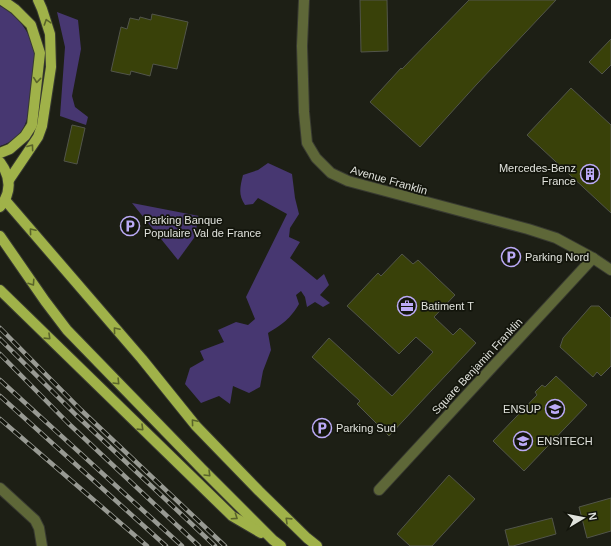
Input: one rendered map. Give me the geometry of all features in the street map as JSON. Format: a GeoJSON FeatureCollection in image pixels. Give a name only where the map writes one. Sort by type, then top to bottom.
{"type":"FeatureCollection","features":[{"type":"Feature","properties":{"kind":"main road"},"geometry":{"type":"LineString","coordinates":[[0,153],[10,149],[25,136],[32,125],[40,53],[31,25],[15,9],[2,0]]}},
{"type":"Feature","properties":{"kind":"main road"},"geometry":{"type":"LineString","coordinates":[[9,180],[38,137],[43,118],[51,67],[50,34],[38,0]]}},
{"type":"Feature","properties":{"kind":"main road"},"geometry":{"type":"LineString","coordinates":[[0,162],[6,170],[9,180],[9,187],[3,203],[196,426],[259,491],[317,546]]}},
{"type":"Feature","properties":{"kind":"main road"},"geometry":{"type":"LineString","coordinates":[[0,236],[66,330],[201,468],[277,543]]}},
{"type":"Feature","properties":{"kind":"main road"},"geometry":{"type":"LineString","coordinates":[[0,290],[232,516],[277,543]]}},
{"type":"Feature","properties":{"kind":"street","name":"Avenue Franklin"},"geometry":{"type":"LineString","coordinates":[[304,0],[302,46],[307,143],[316,158],[331,174],[348,181],[528,229],[556,238],[593,258],[611,270]]}},
{"type":"Feature","properties":{"kind":"street","name":"Square Benjamin Franklin"},"geometry":{"type":"LineString","coordinates":[[379,490],[593,258]]}},
{"type":"Feature","properties":{"kind":"street"},"geometry":{"type":"LineString","coordinates":[[0,488],[35,520],[39,528],[42,546]]}},
{"type":"Feature","properties":{"kind":"shaded area"},"geometry":{"type":"Polygon","coordinates":[[[0,6],[20,21],[33,45],[35,61],[28,117],[21,131],[16,137],[0,146],[0,6]]]}},
{"type":"Feature","properties":{"kind":"shaded area"},"geometry":{"type":"Polygon","coordinates":[[[57,12],[78,20],[81,49],[72,96],[75,107],[88,117],[86,125],[60,116],[65,47],[57,12]]]}},
{"type":"Feature","properties":{"kind":"shaded area"},"geometry":{"type":"Polygon","coordinates":[[[268,163],[292,174],[299,214],[290,228],[289,237],[300,242],[290,258],[317,280],[324,274],[329,285],[320,295],[330,303],[323,307],[315,302],[307,307],[305,297],[301,291],[296,295],[299,304],[292,314],[282,324],[268,333],[271,350],[263,371],[260,387],[249,393],[233,386],[230,404],[219,396],[201,403],[185,384],[190,368],[204,360],[200,351],[224,342],[218,330],[236,322],[248,325],[255,319],[246,297],[287,214],[258,198],[253,204],[245,205],[241,198],[240,187],[243,175],[258,170],[268,163]]]}},
{"type":"Feature","properties":{"kind":"shaded area"},"geometry":{"type":"Polygon","coordinates":[[[132,203],[199,216],[194,238],[178,260],[132,203]]]}},
{"type":"Feature","properties":{"kind":"building"},"geometry":{"type":"Polygon","coordinates":[[[360,0],[387,0],[388,51],[361,52],[360,0]]]}},
{"type":"Feature","properties":{"kind":"building"},"geometry":{"type":"Polygon","coordinates":[[[469,0],[556,0],[420,147],[370,102],[401,68],[402,69],[469,0]]]}},
{"type":"Feature","properties":{"kind":"building"},"geometry":{"type":"Polygon","coordinates":[[[152,14],[188,22],[177,69],[153,64],[150,76],[131,71],[130,75],[111,71],[121,27],[127,29],[130,18],[139,20],[140,17],[151,20],[152,14]]]}},
{"type":"Feature","properties":{"kind":"building"},"geometry":{"type":"Polygon","coordinates":[[[611,39],[611,65],[602,74],[589,62],[611,39]]]}},
{"type":"Feature","properties":{"kind":"building","name":"Mercedes-Benz France"},"geometry":{"type":"Polygon","coordinates":[[[571,88],[611,125],[611,213],[527,135],[571,88]]]}},
{"type":"Feature","properties":{"kind":"building"},"geometry":{"type":"Polygon","coordinates":[[[72,125],[85,128],[77,164],[64,161],[72,125]]]}},
{"type":"Feature","properties":{"kind":"building"},"geometry":{"type":"Polygon","coordinates":[[[402,254],[413,264],[418,260],[455,295],[434,317],[453,335],[460,328],[476,343],[389,436],[357,404],[360,401],[312,357],[329,338],[392,396],[433,352],[416,337],[399,354],[347,306],[378,273],[381,276],[402,254]]]}},
{"type":"Feature","properties":{"kind":"building"},"geometry":{"type":"Polygon","coordinates":[[[591,306],[599,306],[611,318],[611,366],[601,376],[597,372],[593,377],[560,347],[563,338],[591,306]]]}},
{"type":"Feature","properties":{"kind":"building"},"geometry":{"type":"Polygon","coordinates":[[[556,376],[587,405],[524,471],[493,441],[537,395],[535,392],[542,385],[545,387],[556,376]]]}},
{"type":"Feature","properties":{"kind":"building"},"geometry":{"type":"Polygon","coordinates":[[[449,475],[475,499],[432,546],[410,546],[397,534],[449,475]]]}},
{"type":"Feature","properties":{"kind":"building"},"geometry":{"type":"Polygon","coordinates":[[[611,498],[611,531],[587,538],[579,507],[611,498]]]}},
{"type":"Feature","properties":{"kind":"building"},"geometry":{"type":"Polygon","coordinates":[[[552,518],[556,534],[509,546],[505,530],[552,518]]]}},
{"type":"Feature","properties":{"kind":"railway"},"geometry":{"type":"LineString","coordinates":[[0,328],[81,410],[225,546]]}},
{"type":"Feature","properties":{"kind":"railway"},"geometry":{"type":"LineString","coordinates":[[0,339],[76,415],[215,546]]}},
{"type":"Feature","properties":{"kind":"railway"},"geometry":{"type":"LineString","coordinates":[[0,354],[68,423],[199,546]]}},
{"type":"Feature","properties":{"kind":"railway"},"geometry":{"type":"LineString","coordinates":[[0,380],[182,546]]}},
{"type":"Feature","properties":{"kind":"railway"},"geometry":{"type":"LineString","coordinates":[[0,396],[166,546]]}},
{"type":"Feature","properties":{"kind":"railway"},"geometry":{"type":"LineString","coordinates":[[0,419],[147,546]]}},
{"type":"Feature","properties":{"kind":"place","name":"Mercedes-Benz France"},"geometry":{"type":"Point","coordinates":[590,174]}},
{"type":"Feature","properties":{"kind":"place","name":"Parking Banque Populaire Val de France"},"geometry":{"type":"Point","coordinates":[130,226]}},
{"type":"Feature","properties":{"kind":"place","name":"Parking Nord"},"geometry":{"type":"Point","coordinates":[511,257]}},
{"type":"Feature","properties":{"kind":"place","name":"Batiment T"},"geometry":{"type":"Point","coordinates":[407,306]}},
{"type":"Feature","properties":{"kind":"place","name":"ENSUP"},"geometry":{"type":"Point","coordinates":[555,409]}},
{"type":"Feature","properties":{"kind":"place","name":"Parking Sud"},"geometry":{"type":"Point","coordinates":[322,428]}},
{"type":"Feature","properties":{"kind":"place","name":"ENSITECH"},"geometry":{"type":"Point","coordinates":[523,441]}}]}
